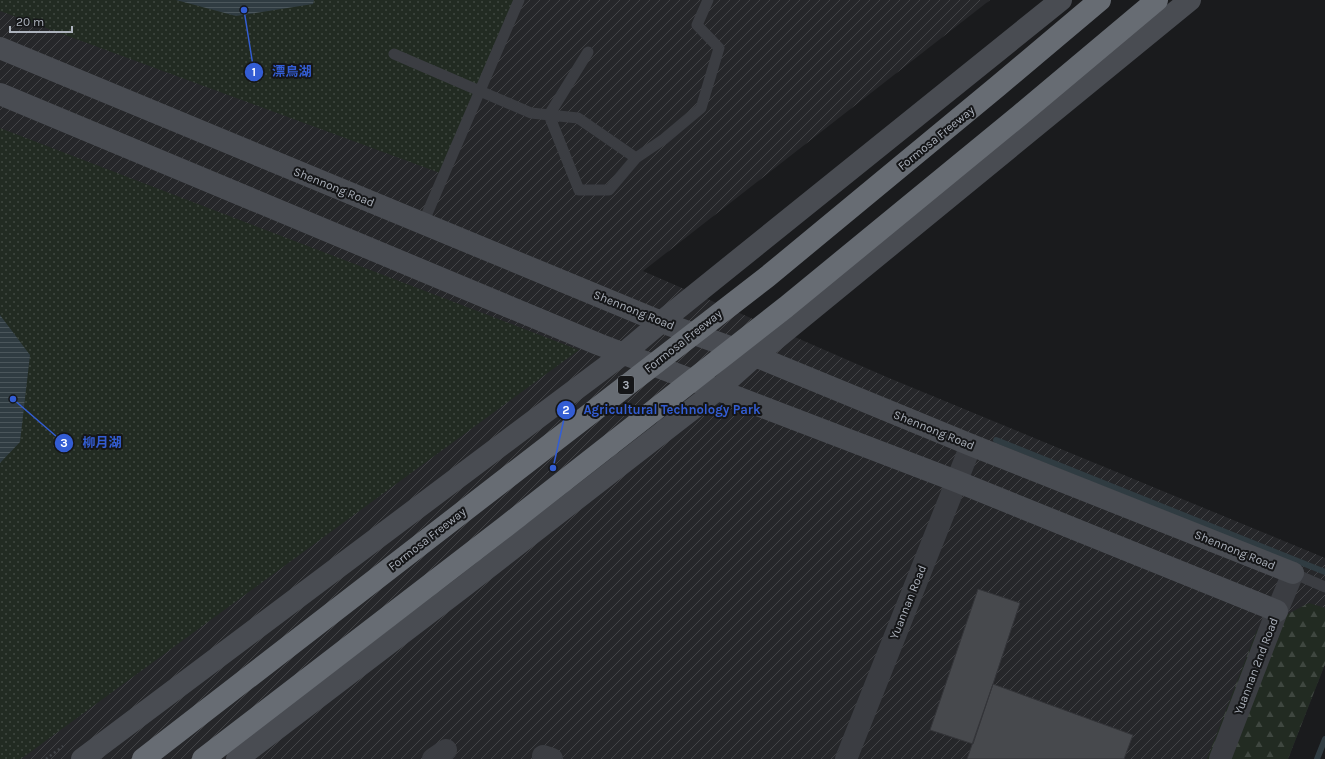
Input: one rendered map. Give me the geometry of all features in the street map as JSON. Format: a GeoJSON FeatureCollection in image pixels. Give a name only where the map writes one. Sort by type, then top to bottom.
{"type":"FeatureCollection","features":[{"type":"Feature","properties":{"kind":"highway","name":"Formosa Freeway"},"geometry":{"type":"LineString","coordinates":[[143,759],[767,277],[1100,0]]}},
{"type":"Feature","properties":{"kind":"highway"},"geometry":{"type":"LineString","coordinates":[[203,759],[499,532],[786,307],[1014,120],[1157,0]]}},
{"type":"Feature","properties":{"kind":"street"},"geometry":{"type":"LineString","coordinates":[[82,759],[623,354],[1062,0]]}},
{"type":"Feature","properties":{"kind":"street"},"geometry":{"type":"LineString","coordinates":[[237,759],[463,587],[717,390],[755,356],[1190,0]]}},
{"type":"Feature","properties":{"kind":"street","name":"Shennong Road"},"geometry":{"type":"LineString","coordinates":[[0,48],[661,322],[755,356],[970,445],[1293,573]]}},
{"type":"Feature","properties":{"kind":"street"},"geometry":{"type":"LineString","coordinates":[[0,94],[623,354],[956,481],[1277,611]]}},
{"type":"Feature","properties":{"kind":"street","name":"Yuannan Road"},"geometry":{"type":"LineString","coordinates":[[846,759],[970,445]]}},
{"type":"Feature","properties":{"kind":"street","name":"Yuannan 2nd Road"},"geometry":{"type":"LineString","coordinates":[[1220,759],[1293,573]]}},
{"type":"Feature","properties":{"kind":"lane"},"geometry":{"type":"LineString","coordinates":[[423,223],[519,0]]}},
{"type":"Feature","properties":{"kind":"lane"},"geometry":{"type":"LineString","coordinates":[[548,115],[579,190],[609,190],[636,158],[664,139],[701,108],[719,48],[697,25],[708,0]]}},
{"type":"Feature","properties":{"kind":"lane"},"geometry":{"type":"LineString","coordinates":[[548,115],[588,52]]}},
{"type":"Feature","properties":{"kind":"lane"},"geometry":{"type":"LineString","coordinates":[[394,54],[531,113],[578,118],[636,158]]}},
{"type":"Feature","properties":{"kind":"lane"},"geometry":{"type":"LineString","coordinates":[[1293,573],[1325,587]]}},
{"type":"Feature","properties":{"kind":"shaded area"},"geometry":{"type":"Polygon","coordinates":[[[0,0],[990,0],[643,271],[889,378],[1325,558],[1325,664],[1288,759],[0,759],[0,0]]]}},
{"type":"Feature","properties":{"kind":"shaded area"},"geometry":{"type":"Polygon","coordinates":[[[176,0],[314,0],[313,4],[236,16],[176,0]]]}},
{"type":"Feature","properties":{"kind":"shaded area"},"geometry":{"type":"Polygon","coordinates":[[[0,315],[30,355],[20,442],[0,463],[0,315]]]}},
{"type":"Feature","properties":{"kind":"green space"},"geometry":{"type":"Polygon","coordinates":[[[0,0],[515,0],[440,173],[0,11],[0,0]]]}},
{"type":"Feature","properties":{"kind":"green space"},"geometry":{"type":"Polygon","coordinates":[[[0,128],[579,350],[21,759],[0,759],[0,128]]]}},
{"type":"Feature","properties":{"kind":"green space"},"geometry":{"type":"Polygon","coordinates":[[[1309,603],[1325,608],[1325,664],[1288,759],[1207,759],[1257,630],[1309,603]]]}},
{"type":"Feature","properties":{"kind":"building"},"geometry":{"type":"Polygon","coordinates":[[[978,589],[1020,603],[973,744],[930,730],[978,589]]]}},
{"type":"Feature","properties":{"kind":"building"},"geometry":{"type":"Polygon","coordinates":[[[993,684],[1133,735],[1124,759],[967,759],[993,684]]]}},
{"type":"Feature","properties":{"kind":"waterway"},"geometry":{"type":"LineString","coordinates":[[996,440],[1325,572]]}},
{"type":"Feature","properties":{"kind":"waterway"},"geometry":{"type":"LineString","coordinates":[[1317,759],[1325,739]]}},
{"type":"Feature","properties":{"kind":"place","name":"漂鳥湖"},"geometry":{"type":"Point","coordinates":[244,10]}},
{"type":"Feature","properties":{"kind":"place","name":"柳月湖"},"geometry":{"type":"Point","coordinates":[13,399]}},
{"type":"Feature","properties":{"kind":"place","name":"Agricultural Technology Park"},"geometry":{"type":"Point","coordinates":[553,468]}}]}
